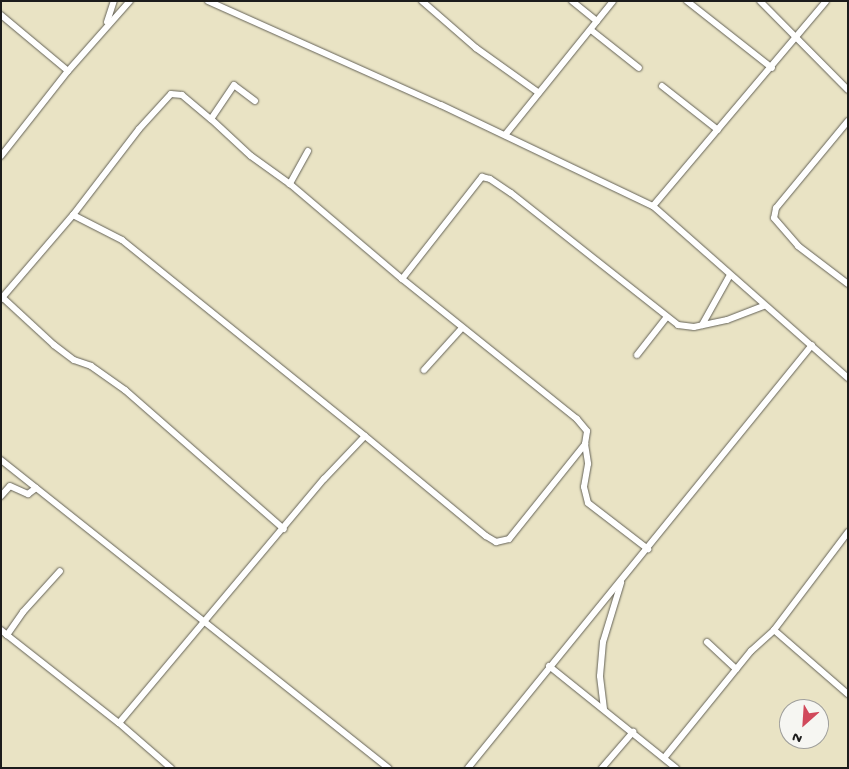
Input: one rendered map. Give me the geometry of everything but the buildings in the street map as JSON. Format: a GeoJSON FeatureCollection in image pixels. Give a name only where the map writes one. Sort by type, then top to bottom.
{"type":"FeatureCollection","features":[{"type":"Feature","properties":{"kind":"street"},"geometry":{"type":"LineString","coordinates":[[106,26],[114,1]]}},
{"type":"Feature","properties":{"kind":"street"},"geometry":{"type":"LineString","coordinates":[[1,156],[68,71],[130,1]]}},
{"type":"Feature","properties":{"kind":"street"},"geometry":{"type":"LineString","coordinates":[[208,1],[504,136],[652,206],[848,378]]}},
{"type":"Feature","properties":{"kind":"street"},"geometry":{"type":"LineString","coordinates":[[422,1],[476,48],[539,94]]}},
{"type":"Feature","properties":{"kind":"street"},"geometry":{"type":"LineString","coordinates":[[572,1],[597,21]]}},
{"type":"Feature","properties":{"kind":"street"},"geometry":{"type":"LineString","coordinates":[[504,136],[613,1]]}},
{"type":"Feature","properties":{"kind":"street"},"geometry":{"type":"LineString","coordinates":[[686,1],[772,68]]}},
{"type":"Feature","properties":{"kind":"street"},"geometry":{"type":"LineString","coordinates":[[760,1],[848,90]]}},
{"type":"Feature","properties":{"kind":"street"},"geometry":{"type":"LineString","coordinates":[[652,206],[772,68],[826,1]]}},
{"type":"Feature","properties":{"kind":"street"},"geometry":{"type":"LineString","coordinates":[[1,15],[68,71]]}},
{"type":"Feature","properties":{"kind":"street"},"geometry":{"type":"LineString","coordinates":[[591,30],[639,68]]}},
{"type":"Feature","properties":{"kind":"street"},"geometry":{"type":"LineString","coordinates":[[210,119],[234,85],[256,101]]}},
{"type":"Feature","properties":{"kind":"street"},"geometry":{"type":"LineString","coordinates":[[662,86],[718,130]]}},
{"type":"Feature","properties":{"kind":"street"},"geometry":{"type":"LineString","coordinates":[[284,530],[126,390],[98,370],[74,360],[54,345],[2,298],[73,215],[139,129],[171,94],[182,95],[251,156],[290,184],[402,279],[577,419],[587,431],[585,444],[588,464],[584,487],[588,503],[648,549]]}},
{"type":"Feature","properties":{"kind":"street"},"geometry":{"type":"LineString","coordinates":[[848,120],[776,208],[774,218],[798,246],[848,284]]}},
{"type":"Feature","properties":{"kind":"street"},"geometry":{"type":"LineString","coordinates":[[290,184],[308,151]]}},
{"type":"Feature","properties":{"kind":"street"},"geometry":{"type":"LineString","coordinates":[[402,279],[482,177],[490,179],[510,193],[666,318],[678,325],[702,325],[727,320],[764,306]]}},
{"type":"Feature","properties":{"kind":"street"},"geometry":{"type":"LineString","coordinates":[[73,215],[122,240],[496,542],[509,539],[585,444]]}},
{"type":"Feature","properties":{"kind":"street"},"geometry":{"type":"LineString","coordinates":[[702,325],[730,274]]}},
{"type":"Feature","properties":{"kind":"street"},"geometry":{"type":"LineString","coordinates":[[637,355],[666,318]]}},
{"type":"Feature","properties":{"kind":"street"},"geometry":{"type":"LineString","coordinates":[[424,370],[462,328]]}},
{"type":"Feature","properties":{"kind":"street"},"geometry":{"type":"LineString","coordinates":[[468,768],[549,666],[648,549],[812,345]]}},
{"type":"Feature","properties":{"kind":"street"},"geometry":{"type":"LineString","coordinates":[[119,724],[284,530],[324,479],[365,436]]}},
{"type":"Feature","properties":{"kind":"street"},"geometry":{"type":"LineString","coordinates":[[1,460],[388,768]]}},
{"type":"Feature","properties":{"kind":"street"},"geometry":{"type":"LineString","coordinates":[[1,496],[10,486],[28,494],[36,488]]}},
{"type":"Feature","properties":{"kind":"street"},"geometry":{"type":"LineString","coordinates":[[664,758],[736,669],[774,630],[848,532]]}},
{"type":"Feature","properties":{"kind":"street"},"geometry":{"type":"LineString","coordinates":[[60,571],[4,632],[171,768]]}},
{"type":"Feature","properties":{"kind":"street"},"geometry":{"type":"LineString","coordinates":[[604,709],[600,676],[603,642],[622,579]]}},
{"type":"Feature","properties":{"kind":"street"},"geometry":{"type":"LineString","coordinates":[[774,630],[848,694]]}},
{"type":"Feature","properties":{"kind":"street"},"geometry":{"type":"LineString","coordinates":[[706,642],[736,669]]}},
{"type":"Feature","properties":{"kind":"street"},"geometry":{"type":"LineString","coordinates":[[549,666],[676,768]]}},
{"type":"Feature","properties":{"kind":"street"},"geometry":{"type":"LineString","coordinates":[[602,768],[633,732]]}}]}
